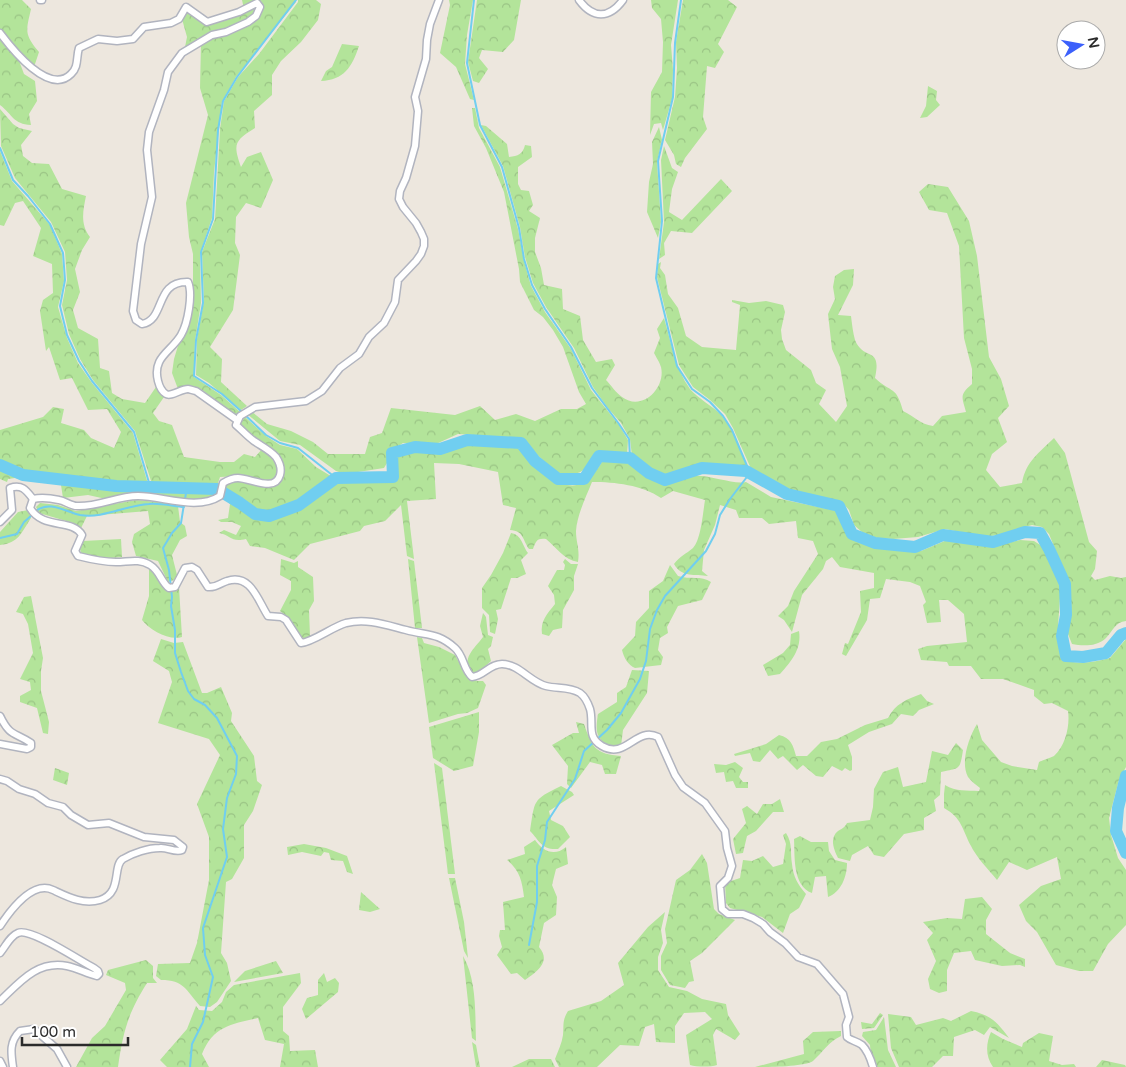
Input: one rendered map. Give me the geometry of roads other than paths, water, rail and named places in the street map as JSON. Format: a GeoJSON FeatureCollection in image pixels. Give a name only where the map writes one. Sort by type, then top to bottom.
{"type":"FeatureCollection","features":[{"type":"Feature","properties":{"kind":"street"},"geometry":{"type":"LineString","coordinates":[[32,499],[41,497],[60,500],[77,506],[138,496],[168,499],[178,503],[206,502],[220,496],[223,483],[239,478],[265,484],[274,483],[281,473],[281,464],[274,455],[236,425],[239,418],[247,411],[265,405],[306,401],[322,391],[340,368],[359,354],[369,337],[384,322],[395,302],[398,280],[411,268],[421,254],[424,239],[416,223],[399,199],[415,146],[418,111],[415,97],[426,59],[430,24],[439,0]]}},
{"type":"Feature","properties":{"kind":"street"},"geometry":{"type":"LineString","coordinates":[[579,0],[590,12],[600,14],[609,13],[623,0]]}},
{"type":"Feature","properties":{"kind":"street"},"geometry":{"type":"LineString","coordinates":[[0,33],[29,66],[47,78],[59,80],[71,75],[77,65],[76,56],[79,48],[98,38],[117,41],[133,39],[144,26],[171,23],[179,19],[186,7],[207,22],[257,4],[260,8],[256,16],[248,22],[226,32],[212,35],[182,53],[168,72],[164,90],[149,132],[147,150],[152,197],[141,244],[133,310],[136,320],[142,324],[149,323],[155,316],[162,296],[167,289],[183,282],[188,282],[191,288],[190,300],[184,328],[173,346],[158,363],[157,374],[160,386],[165,393],[170,395],[188,389],[196,391],[239,418]]}},
{"type":"Feature","properties":{"kind":"street"},"geometry":{"type":"LineString","coordinates":[[0,522],[12,510],[10,488],[22,487],[32,499]]}},
{"type":"Feature","properties":{"kind":"street"},"geometry":{"type":"LineString","coordinates":[[32,499],[30,508],[35,516],[42,520],[71,526],[79,531],[82,535],[75,551],[78,556],[115,562],[131,561],[148,564],[156,569],[164,584],[170,588],[175,587],[185,568],[192,566],[197,570],[208,587],[214,588],[228,580],[236,579],[245,582],[253,589],[268,616],[281,617],[286,620],[301,643],[326,631],[355,621],[381,622],[407,630],[427,633],[442,638],[457,650],[466,672],[472,677],[478,676],[493,665],[510,665],[546,686],[566,688],[581,694],[590,707],[590,726],[593,737],[600,746],[615,750],[621,749],[647,734],[653,734],[658,737],[683,787],[705,803],[725,831],[732,866],[728,878],[720,886],[722,909],[728,914],[744,914],[763,924],[785,943],[798,958],[817,964],[828,975],[843,994],[848,1017],[846,1025],[847,1037],[861,1044],[869,1056],[873,1067]]}},
{"type":"Feature","properties":{"kind":"street"},"geometry":{"type":"LineString","coordinates":[[0,716],[8,730],[14,735],[29,741],[31,747],[27,749],[0,744]]}},
{"type":"Feature","properties":{"kind":"street"},"geometry":{"type":"LineString","coordinates":[[0,779],[19,789],[35,794],[48,803],[62,807],[88,825],[109,823],[144,837],[174,840],[183,847],[178,852],[159,848],[142,851],[124,858],[120,862],[114,888],[111,893],[100,900],[71,899],[52,889],[33,890],[13,907],[0,926]]}},
{"type":"Feature","properties":{"kind":"street"},"geometry":{"type":"LineString","coordinates":[[0,952],[11,937],[20,932],[25,932],[47,941],[94,968],[99,974],[97,976],[65,965],[40,968],[25,976],[0,1001]]}},
{"type":"Feature","properties":{"kind":"street"},"geometry":{"type":"LineString","coordinates":[[13,1067],[10,1056],[12,1041],[20,1031],[34,1029],[57,1049],[67,1067]]}},
{"type":"Feature","properties":{"kind":"street"},"geometry":{"type":"LineString","coordinates":[[0,1061],[3,1067]]}},
{"type":"Feature","properties":{"kind":"waterway"},"geometry":{"type":"LineString","coordinates":[[242,412],[222,394],[194,376],[196,340],[203,303],[201,252],[213,219],[218,130],[223,101],[237,77],[296,0]]}},
{"type":"Feature","properties":{"kind":"waterway"},"geometry":{"type":"LineString","coordinates":[[474,0],[467,63],[480,125],[502,167],[532,285],[545,309],[571,347],[592,388],[629,439],[630,458]]}},
{"type":"Feature","properties":{"kind":"waterway"},"geometry":{"type":"LineString","coordinates":[[529,945],[537,902],[537,866],[545,840],[547,822],[575,779],[584,751],[607,730],[621,713],[640,679],[646,661],[650,629],[665,596],[706,551],[715,534],[720,515],[750,473],[732,430],[723,416],[710,402],[692,389],[677,366],[656,278],[662,221],[658,161],[673,97],[675,43],[681,0]]}},
{"type":"Feature","properties":{"kind":"waterway"},"geometry":{"type":"LineString","coordinates":[[0,148],[13,180],[50,224],[63,253],[65,280],[60,306],[67,335],[79,361],[92,381],[134,432],[150,486]]}},
{"type":"Feature","properties":{"kind":"waterway"},"geometry":{"type":"LineString","coordinates":[[245,415],[266,435],[280,443],[298,448],[336,478]]}},
{"type":"Feature","properties":{"kind":"waterway"},"geometry":{"type":"LineString","coordinates":[[0,465],[23,475],[116,486],[217,489],[255,514],[269,516],[299,505],[336,478],[393,477],[392,453],[415,447],[440,449],[467,440],[521,443],[535,461],[558,479],[584,479],[599,456],[630,458],[649,473],[665,480],[702,468],[746,471],[787,494],[839,506],[852,534],[875,543],[915,547],[943,535],[993,542],[1025,532],[1040,533],[1065,584],[1066,615],[1062,636],[1066,656],[1083,657],[1106,653],[1121,635],[1126,633]]}},
{"type":"Feature","properties":{"kind":"waterway"},"geometry":{"type":"LineString","coordinates":[[185,499],[187,487]]}},
{"type":"Feature","properties":{"kind":"waterway"},"geometry":{"type":"LineString","coordinates":[[36,511],[41,508],[52,507],[89,516],[149,504],[184,507]]}},
{"type":"Feature","properties":{"kind":"waterway"},"geometry":{"type":"LineString","coordinates":[[184,504],[181,523],[163,548],[169,570],[171,606],[175,630],[175,653],[188,691],[194,699],[205,705],[217,718],[237,756],[236,774],[227,798],[223,829],[227,857],[203,928],[205,955],[213,977],[203,1022],[192,1044],[190,1067]]}},
{"type":"Feature","properties":{"kind":"waterway"},"geometry":{"type":"LineString","coordinates":[[0,538],[17,534],[24,522],[32,515]]}},
{"type":"Feature","properties":{"kind":"waterway"},"geometry":{"type":"LineString","coordinates":[[1126,776],[1118,808],[1116,831],[1126,853]]}}]}
